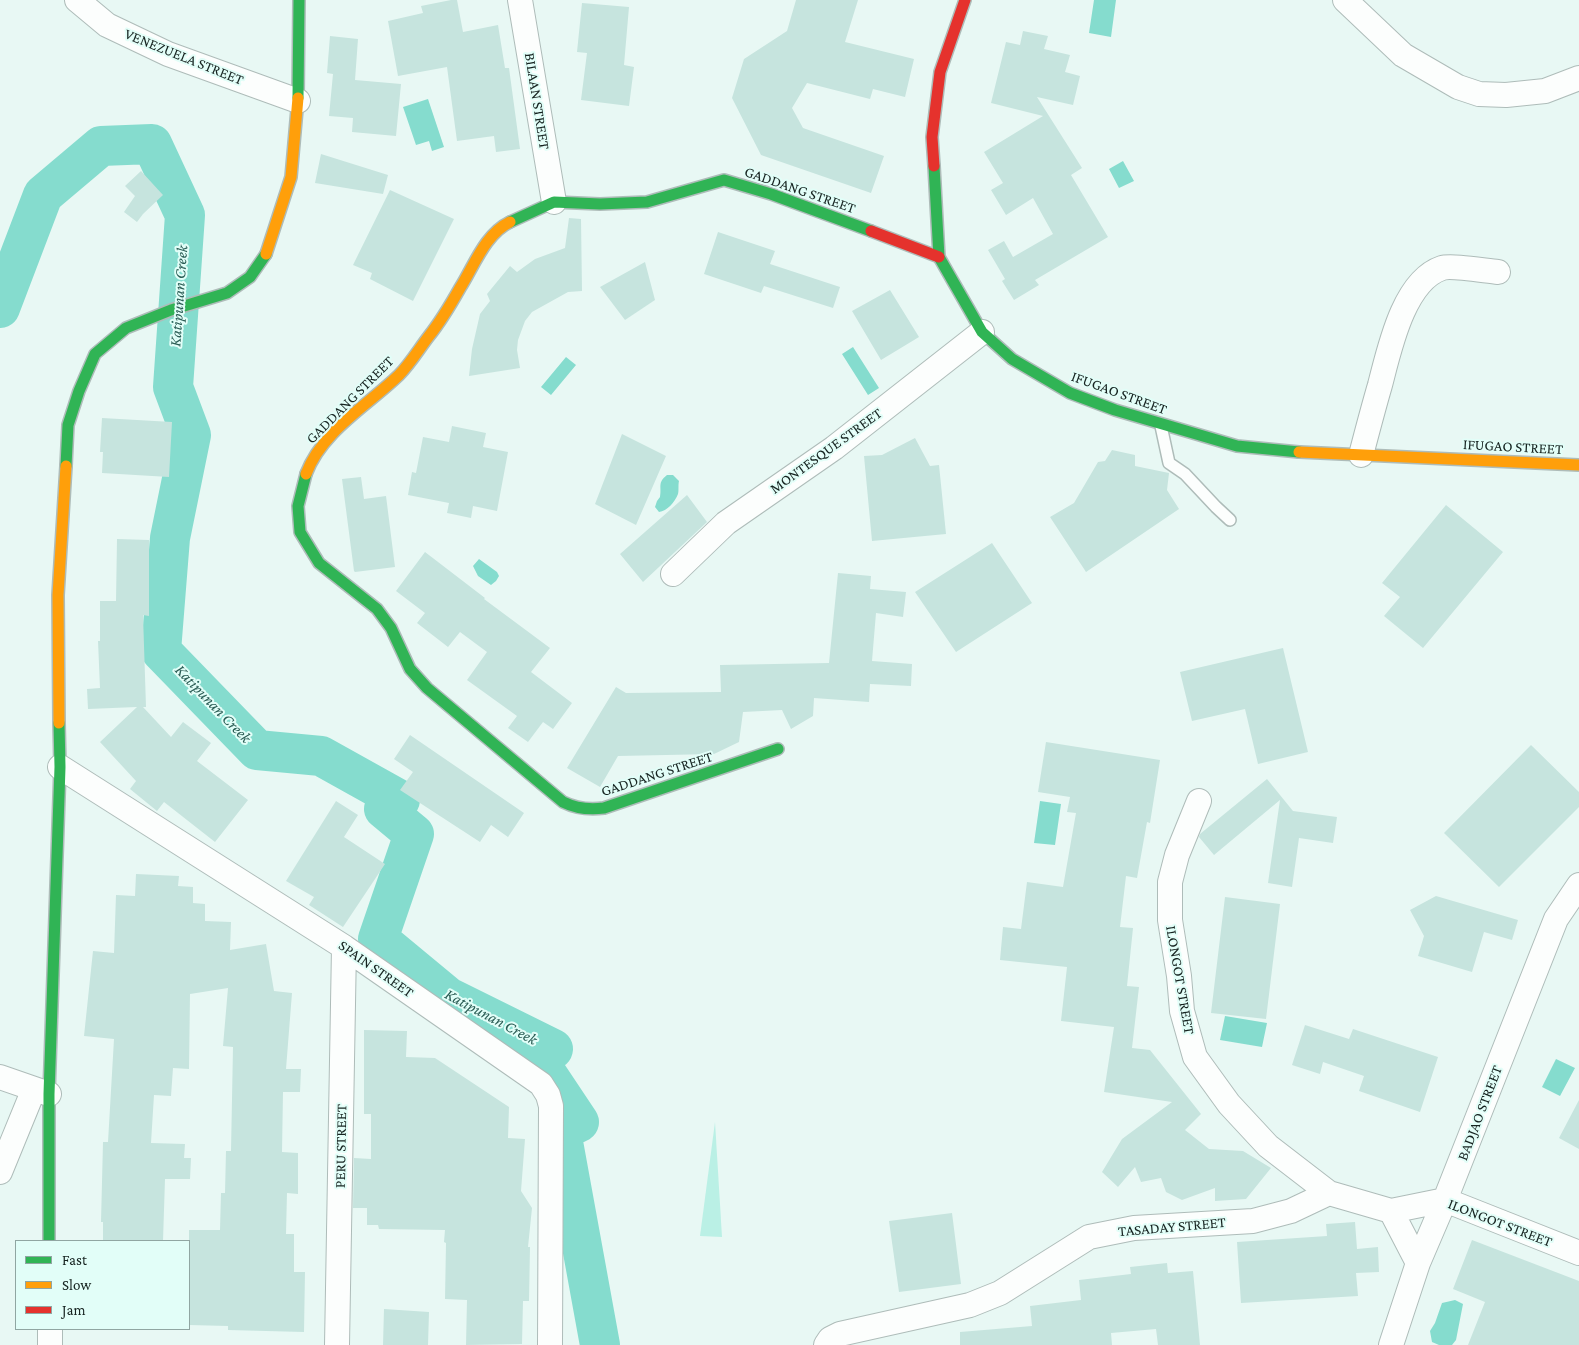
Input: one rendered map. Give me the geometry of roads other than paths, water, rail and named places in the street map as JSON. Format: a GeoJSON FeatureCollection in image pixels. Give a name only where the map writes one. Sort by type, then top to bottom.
{"type":"FeatureCollection","features":[{"type":"Feature","properties":{"kind":"street","name":"VENEZUELA STREET"},"geometry":{"type":"LineString","coordinates":[[77,0],[107,25],[168,54],[298,101]]}},
{"type":"Feature","properties":{"kind":"street"},"geometry":{"type":"LineString","coordinates":[[49,1240],[41,1092],[60,767],[58,595],[68,425],[78,391],[95,354],[126,328],[171,310],[227,293],[250,276],[267,253],[291,177],[298,101],[299,0]]}},
{"type":"Feature","properties":{"kind":"street","name":"BILAAN STREET"},"geometry":{"type":"LineString","coordinates":[[520,0],[554,202]]}},
{"type":"Feature","properties":{"kind":"street","name":"IFUGAO STREET"},"geometry":{"type":"LineString","coordinates":[[965,0],[940,72],[932,136],[939,257],[982,332],[1012,359],[1070,393],[1160,424],[1238,446],[1304,452],[1579,465]]}},
{"type":"Feature","properties":{"kind":"street"},"geometry":{"type":"LineString","coordinates":[[1345,0],[1403,55],[1458,87],[1479,94],[1506,95],[1545,91],[1579,78]]}},
{"type":"Feature","properties":{"kind":"street","name":"GADDANG STREET"},"geometry":{"type":"LineString","coordinates":[[778,749],[604,808],[590,811],[573,808],[557,798],[427,688],[410,669],[391,628],[377,609],[319,564],[300,532],[298,506],[303,481],[311,460],[335,431],[400,374],[433,331],[478,254],[502,226],[554,202],[600,204],[647,202],[724,180],[771,194],[939,257]]}},
{"type":"Feature","properties":{"kind":"street"},"geometry":{"type":"LineString","coordinates":[[1361,455],[1395,329],[1406,305],[1417,288],[1427,276],[1443,268],[1498,272]]}},
{"type":"Feature","properties":{"kind":"street","name":"MONTESQUE STREET"},"geometry":{"type":"LineString","coordinates":[[673,574],[726,523],[834,448],[982,332]]}},
{"type":"Feature","properties":{"kind":"street","name":"SPAIN STREET"},"geometry":{"type":"LineString","coordinates":[[60,767],[344,947],[541,1084],[548,1095],[551,1106],[550,1345]]}},
{"type":"Feature","properties":{"kind":"street","name":"ILONGOT STREET"},"geometry":{"type":"LineString","coordinates":[[1199,801],[1177,855],[1170,882],[1170,920],[1179,976],[1182,1010],[1195,1057],[1229,1104],[1268,1146],[1329,1193],[1392,1211],[1445,1200],[1579,1253]]}},
{"type":"Feature","properties":{"kind":"street","name":"BADJAO STREET"},"geometry":{"type":"LineString","coordinates":[[1391,1345],[1418,1263],[1445,1200],[1556,919],[1579,885]]}},
{"type":"Feature","properties":{"kind":"street","name":"PERU STREET"},"geometry":{"type":"LineString","coordinates":[[337,1345],[344,947]]}},
{"type":"Feature","properties":{"kind":"street"},"geometry":{"type":"LineString","coordinates":[[0,1077],[41,1092]]}},
{"type":"Feature","properties":{"kind":"street"},"geometry":{"type":"LineString","coordinates":[[0,1172],[41,1092]]}},
{"type":"Feature","properties":{"kind":"street","name":"TASADAY STREET"},"geometry":{"type":"LineString","coordinates":[[826,1345],[830,1339],[840,1334],[970,1305],[1000,1293],[1089,1237],[1134,1228],[1253,1221],[1291,1211],[1329,1193]]}},
{"type":"Feature","properties":{"kind":"street"},"geometry":{"type":"LineString","coordinates":[[1392,1211],[1418,1263]]}},
{"type":"Feature","properties":{"kind":"street"},"geometry":{"type":"LineString","coordinates":[[50,1330],[50,1345]]}},
{"type":"Feature","properties":{"kind":"lane"},"geometry":{"type":"LineString","coordinates":[[1160,424],[1169,463],[1185,474],[1230,520]]}},
{"type":"Feature","properties":{"kind":"waterway","name":"Katipunan Creek"},"geometry":{"type":"LineString","coordinates":[[0,308],[43,195],[101,146],[152,144],[185,215],[173,387],[191,435],[170,538],[161,651],[257,750],[321,756],[400,800],[384,809],[414,834],[378,939],[448,997],[553,1049],[535,1056],[579,1122],[561,1131],[600,1345]]}}]}
